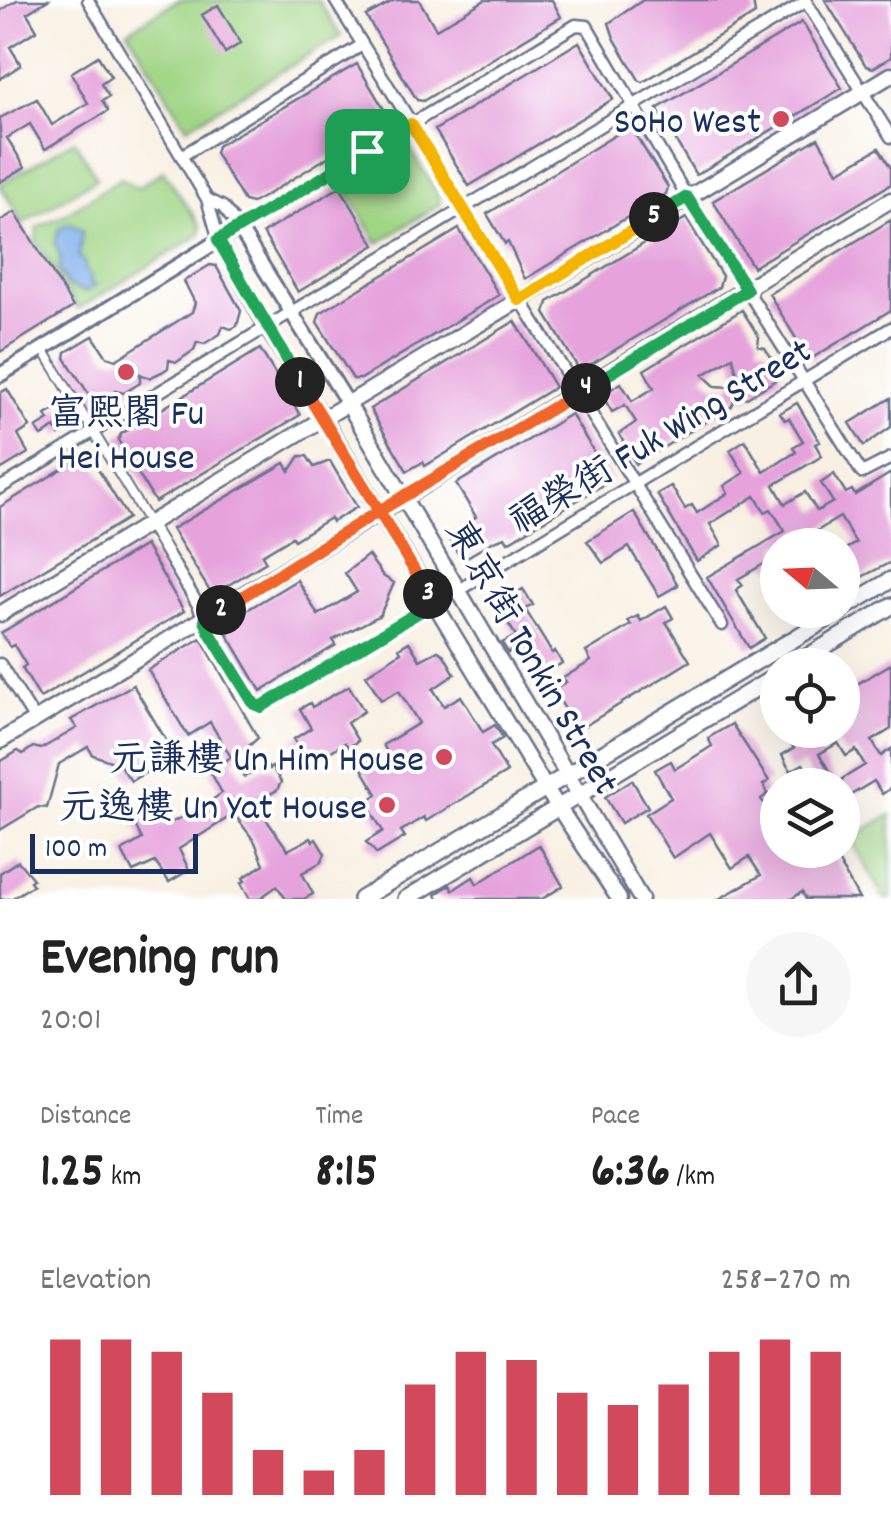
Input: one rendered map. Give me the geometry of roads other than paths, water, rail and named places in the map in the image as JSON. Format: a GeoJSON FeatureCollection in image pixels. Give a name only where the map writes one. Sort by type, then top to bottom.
{"type":"FeatureCollection","features":[{"type":"Feature","properties":{"kind":"main road"},"geometry":{"type":"LineString","coordinates":[[0,614],[891,76]]}},
{"type":"Feature","properties":{"kind":"main road"},"geometry":{"type":"LineString","coordinates":[[0,741],[891,200]]}},
{"type":"Feature","properties":{"kind":"main road","name":"東京街 Tonkin Street"},"geometry":{"type":"LineString","coordinates":[[347,402],[640,899]]}},
{"type":"Feature","properties":{"kind":"main road","name":"東京街 Tonkin Street"},"geometry":{"type":"LineString","coordinates":[[323,418],[545,788],[619,899]]}},
{"type":"Feature","properties":{"kind":"main road"},"geometry":{"type":"LineString","coordinates":[[860,599],[891,580]]}},
{"type":"Feature","properties":{"kind":"main road"},"geometry":{"type":"LineString","coordinates":[[822,648],[891,606]]}},
{"type":"Feature","properties":{"kind":"main road"},"geometry":{"type":"LineString","coordinates":[[362,899],[812,628]]}},
{"type":"Feature","properties":{"kind":"main road"},"geometry":{"type":"LineString","coordinates":[[406,899],[760,686]]}},
{"type":"Feature","properties":{"kind":"street","name":"東京街 Tonkin Street"},"geometry":{"type":"LineString","coordinates":[[88,0],[183,156],[207,199],[218,240],[323,418]]}},
{"type":"Feature","properties":{"kind":"street"},"geometry":{"type":"LineString","coordinates":[[335,0],[722,625]]}},
{"type":"Feature","properties":{"kind":"street"},"geometry":{"type":"LineString","coordinates":[[0,488],[805,1],[891,137]]}},
{"type":"Feature","properties":{"kind":"street"},"geometry":{"type":"LineString","coordinates":[[0,375],[576,25],[587,26],[687,197],[862,473],[891,458]]}},
{"type":"Feature","properties":{"kind":"street"},"geometry":{"type":"LineString","coordinates":[[183,156],[362,45]]}},
{"type":"Feature","properties":{"kind":"street","name":"東京街 Tonkin Street"},"geometry":{"type":"LineString","coordinates":[[207,199],[222,207],[239,228],[347,402]]}},
{"type":"Feature","properties":{"kind":"street","name":"福榮街 Fuk Wing Street"},"geometry":{"type":"LineString","coordinates":[[459,590],[891,328]]}},
{"type":"Feature","properties":{"kind":"street"},"geometry":{"type":"LineString","coordinates":[[43,349],[252,702],[264,706],[434,603]]}},
{"type":"Feature","properties":{"kind":"street"},"geometry":{"type":"LineString","coordinates":[[0,664],[35,720]]}},
{"type":"Feature","properties":{"kind":"water"},"geometry":{"type":"Polygon","coordinates":[[[69,223],[82,231],[79,257],[91,277],[89,282],[96,285],[85,292],[69,286],[59,270],[61,258],[55,244],[59,229],[69,223]]]}},
{"type":"Feature","properties":{"kind":"place","name":"SoHo West"},"geometry":{"type":"Point","coordinates":[781,119]}},
{"type":"Feature","properties":{"kind":"place","name":"富熙閣 Fu Hei House"},"geometry":{"type":"Point","coordinates":[126,372]}},
{"type":"Feature","properties":{"kind":"place","name":"元謙樓 Un Him House"},"geometry":{"type":"Point","coordinates":[444,757]}},
{"type":"Feature","properties":{"kind":"place","name":"元逸樓 Un Yat House"},"geometry":{"type":"Point","coordinates":[387,805]}}]}
